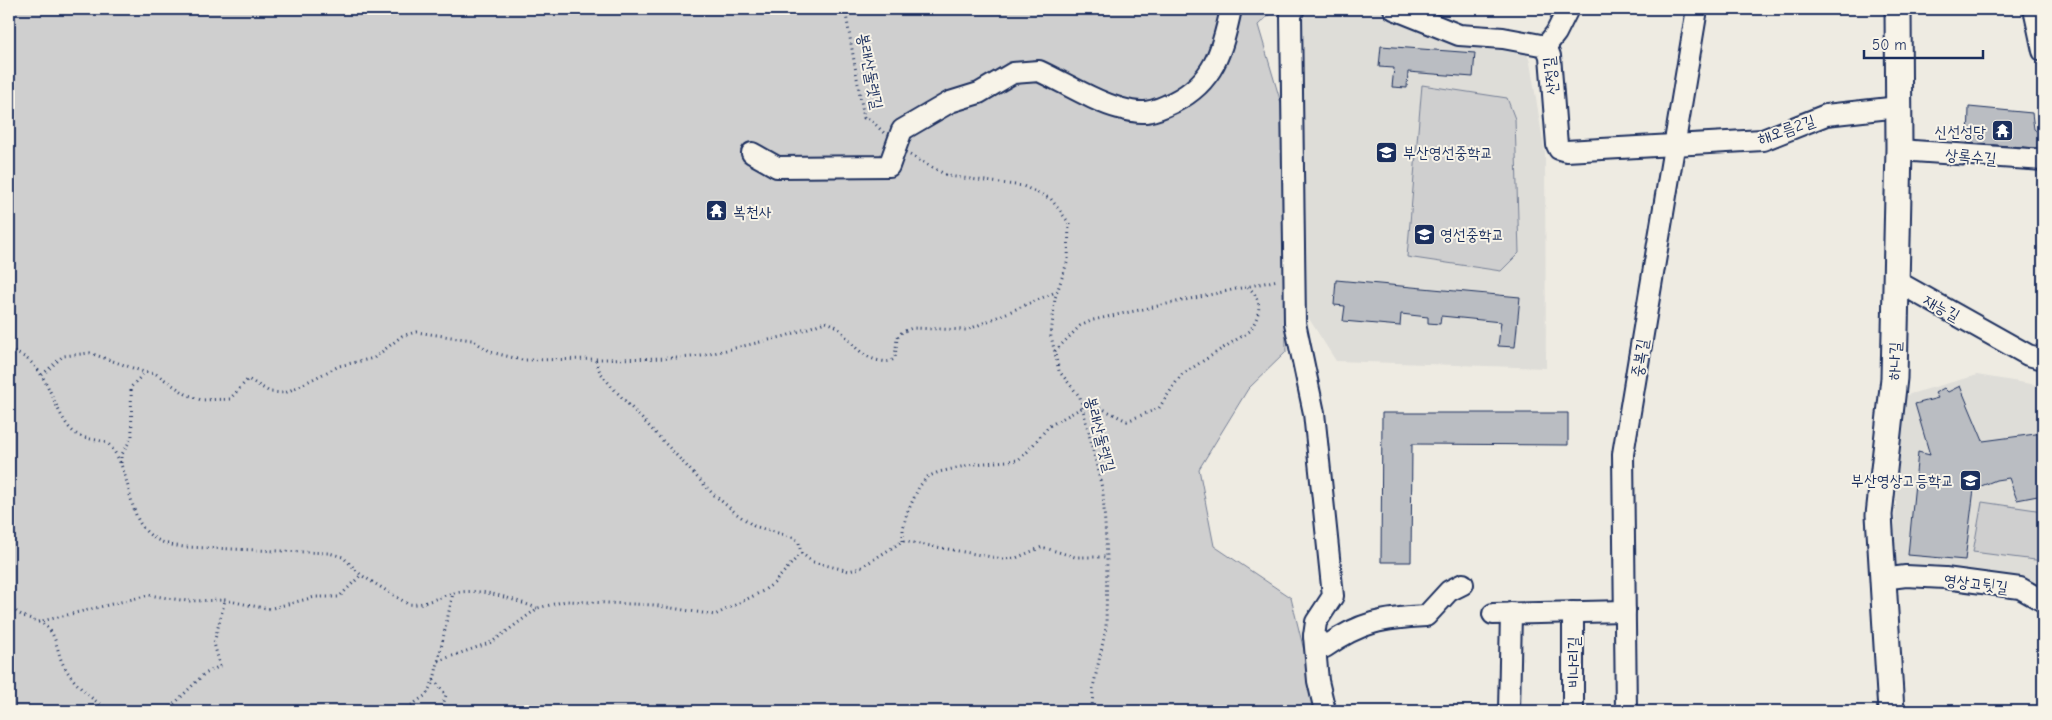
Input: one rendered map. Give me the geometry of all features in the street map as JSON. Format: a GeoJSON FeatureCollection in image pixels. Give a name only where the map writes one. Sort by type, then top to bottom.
{"type":"FeatureCollection","features":[{"type":"Feature","properties":{"kind":"main road","name":"하나길"},"geometry":{"type":"LineString","coordinates":[[1891,711],[1879,515],[1894,378],[1899,150],[1898,9]]}},
{"type":"Feature","properties":{"kind":"street"},"geometry":{"type":"LineString","coordinates":[[752,153],[777,166],[889,166],[902,130],[950,102],[979,93],[1013,73],[1020,72],[1039,71],[1117,108],[1151,113],[1191,93],[1209,75],[1224,40],[1231,9]]}},
{"type":"Feature","properties":{"kind":"street"},"geometry":{"type":"LineString","coordinates":[[1294,9],[1291,15],[1295,324],[1314,413],[1334,596],[1316,622],[1314,636],[1318,681],[1325,711]]}},
{"type":"Feature","properties":{"kind":"street","name":"산정길"},"geometry":{"type":"LineString","coordinates":[[1394,9],[1458,35],[1503,38],[1546,46],[1550,56],[1556,139],[1559,149],[1673,146]]}},
{"type":"Feature","properties":{"kind":"street"},"geometry":{"type":"LineString","coordinates":[[1546,46],[1556,33],[1568,9]]}},
{"type":"Feature","properties":{"kind":"street","name":"중복길"},"geometry":{"type":"LineString","coordinates":[[1626,711],[1623,454],[1697,9]]}},
{"type":"Feature","properties":{"kind":"street"},"geometry":{"type":"LineString","coordinates":[[2034,11],[2043,51]]}},
{"type":"Feature","properties":{"kind":"street","name":"해오름2길"},"geometry":{"type":"LineString","coordinates":[[1673,146],[1763,140],[1826,114],[1899,107]]}},
{"type":"Feature","properties":{"kind":"street","name":"상록수길"},"geometry":{"type":"LineString","coordinates":[[1899,150],[2043,160]]}},
{"type":"Feature","properties":{"kind":"street","name":"재능길"},"geometry":{"type":"LineString","coordinates":[[1896,282],[2028,355],[2043,359]]}},
{"type":"Feature","properties":{"kind":"street","name":"영상고뒷길"},"geometry":{"type":"LineString","coordinates":[[1882,579],[1906,576],[1945,578],[2020,588],[2043,601]]}},
{"type":"Feature","properties":{"kind":"street"},"geometry":{"type":"LineString","coordinates":[[1314,636],[1325,647],[1348,631],[1391,617],[1426,616],[1449,591],[1462,584]]}},
{"type":"Feature","properties":{"kind":"street","name":"비나리길"},"geometry":{"type":"LineString","coordinates":[[1573,612],[1573,711]]}},
{"type":"Feature","properties":{"kind":"street"},"geometry":{"type":"LineString","coordinates":[[1509,711],[1502,614],[1625,612]]}},
{"type":"Feature","properties":{"kind":"path","name":"봉래산둘렛길"},"geometry":{"type":"LineString","coordinates":[[845,9],[864,118],[870,119],[897,148],[948,176],[1023,186],[1052,199],[1069,223],[1068,260],[1058,291],[1051,336],[1059,371],[1080,396],[1103,492],[1107,557],[1106,628],[1093,688],[1092,711]]}},
{"type":"Feature","properties":{"kind":"path"},"geometry":{"type":"LineString","coordinates":[[1055,351],[1066,339],[1087,322],[1295,277]]}},
{"type":"Feature","properties":{"kind":"path"},"geometry":{"type":"LineString","coordinates":[[903,541],[903,530],[907,513],[919,487],[927,477],[939,472],[974,464],[1018,460],[1049,426],[1083,407],[1102,409],[1127,421],[1159,408],[1182,375],[1237,341],[1250,330],[1257,319],[1260,305],[1258,298],[1248,287]]}},
{"type":"Feature","properties":{"kind":"path"},"geometry":{"type":"LineString","coordinates":[[42,375],[63,356],[90,353],[144,372],[156,374],[186,394],[201,400],[230,399],[248,379],[270,392],[279,394],[339,366],[374,358],[402,336],[416,332],[472,340],[491,352],[509,358],[530,360],[595,359],[701,356],[786,336],[825,322],[835,326],[863,356],[876,360],[890,361],[895,358],[897,338],[906,329],[967,330],[983,325],[1051,292],[1058,291]]}},
{"type":"Feature","properties":{"kind":"path"},"geometry":{"type":"LineString","coordinates":[[9,351],[18,353],[28,360],[42,375],[69,428],[85,439],[107,443],[121,466],[140,525],[148,534],[161,542],[184,547],[329,552],[343,557],[361,575],[408,604],[416,605],[453,593],[477,590],[538,608]]}},
{"type":"Feature","properties":{"kind":"path"},"geometry":{"type":"LineString","coordinates":[[595,359],[600,372],[611,386],[713,494],[754,526],[795,538],[799,543],[801,553],[813,562],[849,571],[860,568],[903,541],[1003,559],[1016,558],[1042,547],[1075,557],[1107,557]]}},
{"type":"Feature","properties":{"kind":"path"},"geometry":{"type":"LineString","coordinates":[[121,466],[122,456],[132,437],[131,387],[144,372]]}},
{"type":"Feature","properties":{"kind":"path"},"geometry":{"type":"LineString","coordinates":[[438,661],[492,642],[538,608],[566,601],[653,605],[714,615],[763,591],[774,583],[801,553]]}},
{"type":"Feature","properties":{"kind":"path"},"geometry":{"type":"LineString","coordinates":[[9,604],[17,614],[28,620],[38,622],[149,594],[187,601],[225,600],[268,609],[315,597],[335,599],[344,594],[361,575]]}},
{"type":"Feature","properties":{"kind":"path"},"geometry":{"type":"LineString","coordinates":[[403,711],[426,695],[434,680],[453,593]]}},
{"type":"Feature","properties":{"kind":"path"},"geometry":{"type":"LineString","coordinates":[[167,711],[203,675],[220,666],[214,643],[225,600]]}},
{"type":"Feature","properties":{"kind":"path"},"geometry":{"type":"LineString","coordinates":[[38,622],[52,634],[67,672],[92,700],[110,711]]}},
{"type":"Feature","properties":{"kind":"path"},"geometry":{"type":"LineString","coordinates":[[434,680],[446,696],[441,711]]}},
{"type":"Feature","properties":{"kind":"shaded area"},"geometry":{"type":"Polygon","coordinates":[[[9,9],[1275,9],[1258,25],[1283,110],[1286,352],[1248,389],[1199,469],[1214,546],[1291,598],[1319,711],[9,711],[9,9]]]}},
{"type":"Feature","properties":{"kind":"shaded area","name":"영선중학교"},"geometry":{"type":"Polygon","coordinates":[[[1315,9],[1385,9],[1525,48],[1530,62],[1545,153],[1546,368],[1336,361],[1306,314],[1299,22],[1315,9]]]}},
{"type":"Feature","properties":{"kind":"shaded area"},"geometry":{"type":"Polygon","coordinates":[[[1422,85],[1507,98],[1515,119],[1519,253],[1501,271],[1407,257],[1422,85]]]}},
{"type":"Feature","properties":{"kind":"shaded area","name":"부산영상고등학교"},"geometry":{"type":"Polygon","coordinates":[[[1977,375],[2043,386],[2043,592],[1892,564],[1903,396],[1977,375]]]}},
{"type":"Feature","properties":{"kind":"shaded area"},"geometry":{"type":"Polygon","coordinates":[[[1982,502],[2043,511],[2043,561],[1973,552],[1982,502]]]}},
{"type":"Feature","properties":{"kind":"building"},"geometry":{"type":"Polygon","coordinates":[[[1381,46],[1475,53],[1473,77],[1408,72],[1407,88],[1392,87],[1394,68],[1379,67],[1381,46]]]}},
{"type":"Feature","properties":{"kind":"building","name":"신선성당"},"geometry":{"type":"Polygon","coordinates":[[[1969,107],[2032,113],[2034,129],[2040,134],[2037,148],[1968,143],[1969,107]]]}},
{"type":"Feature","properties":{"kind":"building"},"geometry":{"type":"Polygon","coordinates":[[[1336,280],[1520,297],[1515,347],[1498,346],[1501,322],[1441,316],[1440,324],[1428,323],[1428,317],[1401,314],[1400,326],[1343,321],[1345,306],[1334,305],[1336,280]]]}},
{"type":"Feature","properties":{"kind":"building"},"geometry":{"type":"Polygon","coordinates":[[[1960,386],[1983,441],[2043,433],[2043,495],[2017,500],[2009,478],[1996,480],[1974,489],[1965,560],[1908,555],[1918,452],[1930,455],[1915,404],[1938,398],[1935,393],[1944,388],[1948,392],[1960,386]]]}},
{"type":"Feature","properties":{"kind":"building"},"geometry":{"type":"Polygon","coordinates":[[[1382,413],[1568,413],[1568,445],[1412,444],[1411,562],[1381,562],[1382,413]]]}},
{"type":"Feature","properties":{"kind":"place","name":"신선성당"},"geometry":{"type":"Point","coordinates":[2002,131]}},
{"type":"Feature","properties":{"kind":"place","name":"부산영선중학교"},"geometry":{"type":"Point","coordinates":[1387,152]}},
{"type":"Feature","properties":{"kind":"place","name":"복천사"},"geometry":{"type":"Point","coordinates":[717,211]}},
{"type":"Feature","properties":{"kind":"place","name":"영선중학교"},"geometry":{"type":"Point","coordinates":[1424,234]}},
{"type":"Feature","properties":{"kind":"place","name":"부산영상고등학교"},"geometry":{"type":"Point","coordinates":[1970,480]}}]}
